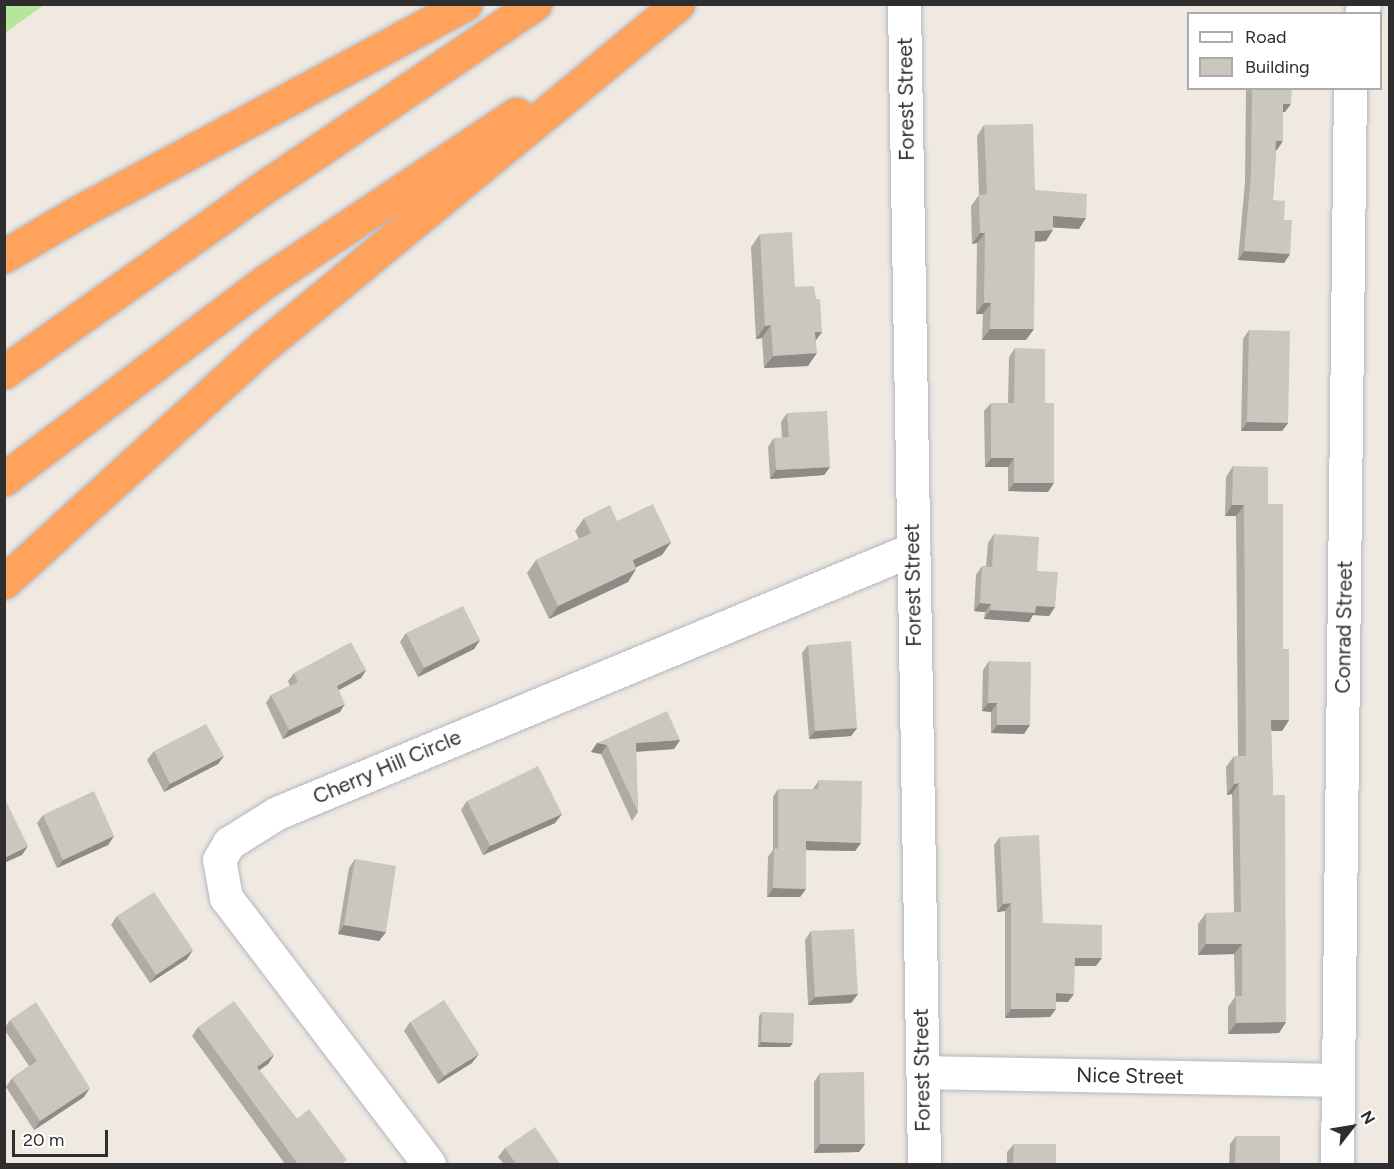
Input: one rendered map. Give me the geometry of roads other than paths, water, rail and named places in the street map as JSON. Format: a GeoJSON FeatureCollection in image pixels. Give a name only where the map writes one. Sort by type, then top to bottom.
{"type":"FeatureCollection","features":[{"type":"Feature","properties":{"kind":"highway"},"geometry":{"type":"LineString","coordinates":[[4,256],[87,207],[465,4]]}},
{"type":"Feature","properties":{"kind":"highway"},"geometry":{"type":"LineString","coordinates":[[4,372],[260,190],[535,4]]}},
{"type":"Feature","properties":{"kind":"highway"},"geometry":{"type":"LineString","coordinates":[[4,479],[266,281],[678,4]]}},
{"type":"Feature","properties":{"kind":"highway"},"geometry":{"type":"LineString","coordinates":[[4,582],[266,344],[678,4]]}},
{"type":"Feature","properties":{"kind":"street","name":"Forest Street"},"geometry":{"type":"LineString","coordinates":[[904,4],[924,1164]]}},
{"type":"Feature","properties":{"kind":"street","name":"Conrad Street"},"geometry":{"type":"LineString","coordinates":[[1337,1164],[1350,90]]}},
{"type":"Feature","properties":{"kind":"street","name":"Cherry Hill Circle"},"geometry":{"type":"LineString","coordinates":[[429,1164],[226,898],[219,860],[229,843],[277,813],[913,549]]}},
{"type":"Feature","properties":{"kind":"street","name":"Nice Street"},"geometry":{"type":"LineString","coordinates":[[922,1072],[1338,1080]]}}]}
